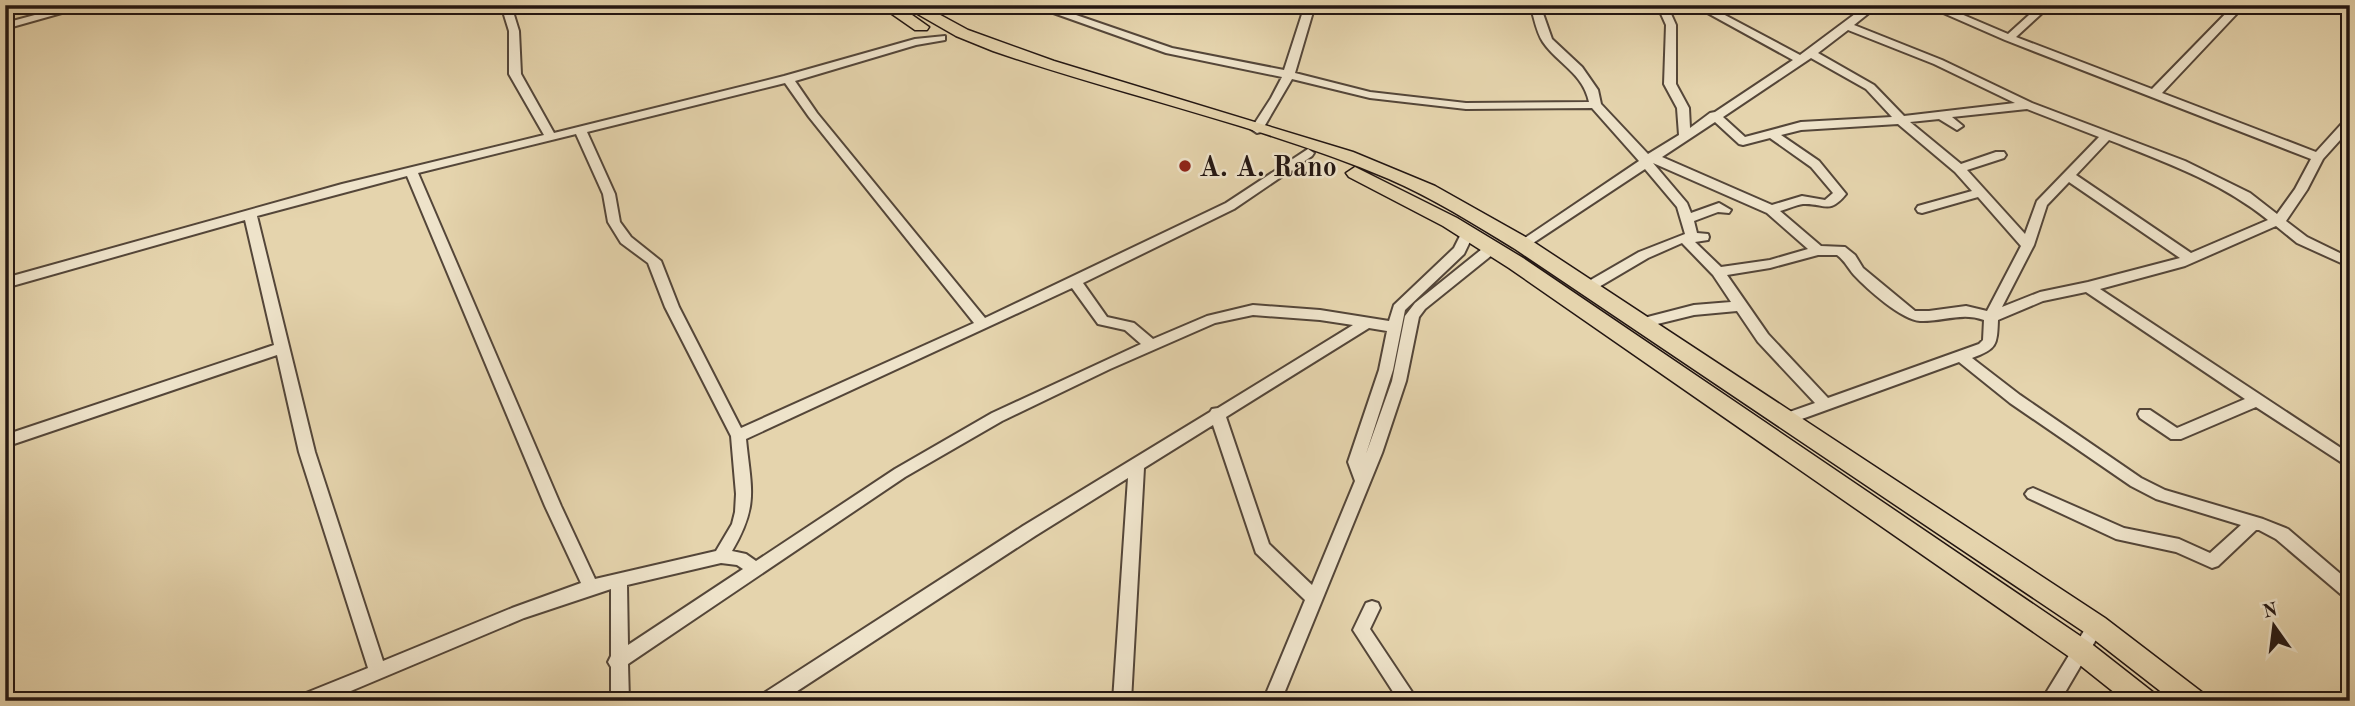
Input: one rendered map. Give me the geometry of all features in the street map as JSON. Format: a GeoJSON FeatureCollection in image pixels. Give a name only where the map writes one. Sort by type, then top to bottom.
{"type":"FeatureCollection","features":[{"type":"Feature","properties":{"kind":"highway"},"geometry":{"type":"LineString","coordinates":[[887,5],[1017,54],[1396,175],[1455,203],[1642,323],[1783,420],[2096,626],[2194,701]]}},
{"type":"Feature","properties":{"kind":"highway"},"geometry":{"type":"LineString","coordinates":[[909,13],[941,38],[1003,60],[1308,153],[1379,184],[1468,233],[2080,650],[2144,701]]}},
{"type":"Feature","properties":{"kind":"street"},"geometry":{"type":"LineString","coordinates":[[5,20],[60,5]]}},
{"type":"Feature","properties":{"kind":"street"},"geometry":{"type":"LineString","coordinates":[[5,26],[85,5]]}},
{"type":"Feature","properties":{"kind":"street"},"geometry":{"type":"LineString","coordinates":[[506,5],[514,31],[515,74],[550,136]]}},
{"type":"Feature","properties":{"kind":"street"},"geometry":{"type":"LineString","coordinates":[[1036,5],[1170,51],[1289,74],[1370,95],[1466,106],[1595,105]]}},
{"type":"Feature","properties":{"kind":"street"},"geometry":{"type":"LineString","coordinates":[[1257,129],[1280,98],[1310,5]]}},
{"type":"Feature","properties":{"kind":"street"},"geometry":{"type":"LineString","coordinates":[[1535,5],[1546,40],[1578,69],[1592,90],[1595,105],[1648,159],[1683,206],[1698,237]]}},
{"type":"Feature","properties":{"kind":"street"},"geometry":{"type":"LineString","coordinates":[[1662,5],[1671,25],[1670,85],[1683,108],[1684,134]]}},
{"type":"Feature","properties":{"kind":"street"},"geometry":{"type":"LineString","coordinates":[[1698,5],[1870,87],[1899,118],[1959,169],[2028,245]]}},
{"type":"Feature","properties":{"kind":"street"},"geometry":{"type":"LineString","coordinates":[[1849,5],[1864,15]]}},
{"type":"Feature","properties":{"kind":"street"},"geometry":{"type":"LineString","coordinates":[[1522,244],[1684,134],[1805,57],[1874,5]]}},
{"type":"Feature","properties":{"kind":"street"},"geometry":{"type":"LineString","coordinates":[[1930,5],[2318,157]]}},
{"type":"Feature","properties":{"kind":"street"},"geometry":{"type":"LineString","coordinates":[[2009,38],[2046,5]]}},
{"type":"Feature","properties":{"kind":"street"},"geometry":{"type":"LineString","coordinates":[[2155,93],[2241,5]]}},
{"type":"Feature","properties":{"kind":"street"},"geometry":{"type":"LineString","coordinates":[[893,49],[912,33],[913,25],[909,13]]}},
{"type":"Feature","properties":{"kind":"street"},"geometry":{"type":"LineString","coordinates":[[1847,26],[1938,62],[2028,105],[2217,182],[2246,196],[2280,220],[2302,240],[2350,263]]}},
{"type":"Feature","properties":{"kind":"street"},"geometry":{"type":"LineString","coordinates":[[5,283],[411,170],[788,79],[941,38]]}},
{"type":"Feature","properties":{"kind":"street"},"geometry":{"type":"LineString","coordinates":[[788,79],[813,115],[983,324]]}},
{"type":"Feature","properties":{"kind":"street"},"geometry":{"type":"LineString","coordinates":[[1714,116],[1743,141],[1801,126],[2028,105]]}},
{"type":"Feature","properties":{"kind":"street"},"geometry":{"type":"LineString","coordinates":[[1940,114],[1958,126]]}},
{"type":"Feature","properties":{"kind":"street"},"geometry":{"type":"LineString","coordinates":[[1718,272],[1770,264],[1818,251],[1840,250],[1876,286],[1915,316],[1962,308],[1991,317],[2040,297],[2180,263],[2280,220],[2301,190],[2318,157],[2350,122]]}},
{"type":"Feature","properties":{"kind":"street"},"geometry":{"type":"LineString","coordinates":[[579,129],[609,194],[614,222],[626,240],[654,261],[672,307],[738,436],[743,512],[739,525],[721,556]]}},
{"type":"Feature","properties":{"kind":"street"},"geometry":{"type":"LineString","coordinates":[[1771,210],[1802,200],[1828,204],[1840,194],[1815,164],[1772,134]]}},
{"type":"Feature","properties":{"kind":"street"},"geometry":{"type":"LineString","coordinates":[[1783,420],[1963,358],[1984,348],[1990,342],[1991,317],[2002,291],[2028,245],[2041,204],[2106,136]]}},
{"type":"Feature","properties":{"kind":"street"},"geometry":{"type":"LineString","coordinates":[[738,436],[1075,282],[1230,206],[1308,153]]}},
{"type":"Feature","properties":{"kind":"street"},"geometry":{"type":"LineString","coordinates":[[1959,169],[2000,155]]}},
{"type":"Feature","properties":{"kind":"street"},"geometry":{"type":"LineString","coordinates":[[1648,159],[1771,210],[1818,251]]}},
{"type":"Feature","properties":{"kind":"street"},"geometry":{"type":"LineString","coordinates":[[411,170],[591,587]]}},
{"type":"Feature","properties":{"kind":"street"},"geometry":{"type":"LineString","coordinates":[[2068,175],[2189,258]]}},
{"type":"Feature","properties":{"kind":"street"},"geometry":{"type":"LineString","coordinates":[[1922,209],[1982,192]]}},
{"type":"Feature","properties":{"kind":"street"},"geometry":{"type":"LineString","coordinates":[[1688,219],[1719,207],[1724,210]]}},
{"type":"Feature","properties":{"kind":"street"},"geometry":{"type":"LineString","coordinates":[[250,214],[307,452],[377,670]]}},
{"type":"Feature","properties":{"kind":"street"},"geometry":{"type":"LineString","coordinates":[[1362,480],[1356,462],[1386,370],[1394,327],[1404,302],[1460,251],[1468,233]]}},
{"type":"Feature","properties":{"kind":"street"},"geometry":{"type":"LineString","coordinates":[[1698,237],[1687,241],[1718,272],[1738,306],[1763,338],[1825,404]]}},
{"type":"Feature","properties":{"kind":"street"},"geometry":{"type":"LineString","coordinates":[[1587,288],[1655,250],[1698,237]]}},
{"type":"Feature","properties":{"kind":"street"},"geometry":{"type":"LineString","coordinates":[[1272,701],[1362,480],[1399,381],[1412,316],[1420,306],[1492,248]]}},
{"type":"Feature","properties":{"kind":"street"},"geometry":{"type":"LineString","coordinates":[[1075,282],[1103,321],[1129,326],[1151,345]]}},
{"type":"Feature","properties":{"kind":"street"},"geometry":{"type":"LineString","coordinates":[[2088,287],[2349,461]]}},
{"type":"Feature","properties":{"kind":"street"},"geometry":{"type":"LineString","coordinates":[[1642,323],[1694,310],[1738,306]]}},
{"type":"Feature","properties":{"kind":"street"},"geometry":{"type":"LineString","coordinates":[[617,662],[900,473],[997,417],[1151,345],[1212,319],[1253,310],[1320,315],[1394,327]]}},
{"type":"Feature","properties":{"kind":"street"},"geometry":{"type":"LineString","coordinates":[[767,701],[1029,531],[1136,468],[1217,414],[1365,324]]}},
{"type":"Feature","properties":{"kind":"street"},"geometry":{"type":"LineString","coordinates":[[5,441],[281,348]]}},
{"type":"Feature","properties":{"kind":"street"},"geometry":{"type":"LineString","coordinates":[[1963,358],[2015,399],[2136,482],[2161,495],[2282,534],[2350,592]]}},
{"type":"Feature","properties":{"kind":"street"},"geometry":{"type":"LineString","coordinates":[[2145,414],[2176,435],[2257,400]]}},
{"type":"Feature","properties":{"kind":"street"},"geometry":{"type":"LineString","coordinates":[[1217,414],[1262,548],[1314,598]]}},
{"type":"Feature","properties":{"kind":"street"},"geometry":{"type":"LineString","coordinates":[[1122,701],[1136,468]]}},
{"type":"Feature","properties":{"kind":"street"},"geometry":{"type":"LineString","coordinates":[[2033,494],[2122,534],[2179,546],[2212,561],[2253,523]]}},
{"type":"Feature","properties":{"kind":"street"},"geometry":{"type":"LineString","coordinates":[[307,701],[377,670],[591,587],[721,556],[740,559],[756,569]]}},
{"type":"Feature","properties":{"kind":"street"},"geometry":{"type":"LineString","coordinates":[[619,580],[617,662],[620,701]]}},
{"type":"Feature","properties":{"kind":"street"},"geometry":{"type":"LineString","coordinates":[[1372,608],[1361,630],[1409,701]]}},
{"type":"Feature","properties":{"kind":"street"},"geometry":{"type":"LineString","coordinates":[[2050,701],[2096,626]]}},
{"type":"Feature","properties":{"kind":"place","name":"A. A. Rano"},"geometry":{"type":"Point","coordinates":[1185,166]}}]}
